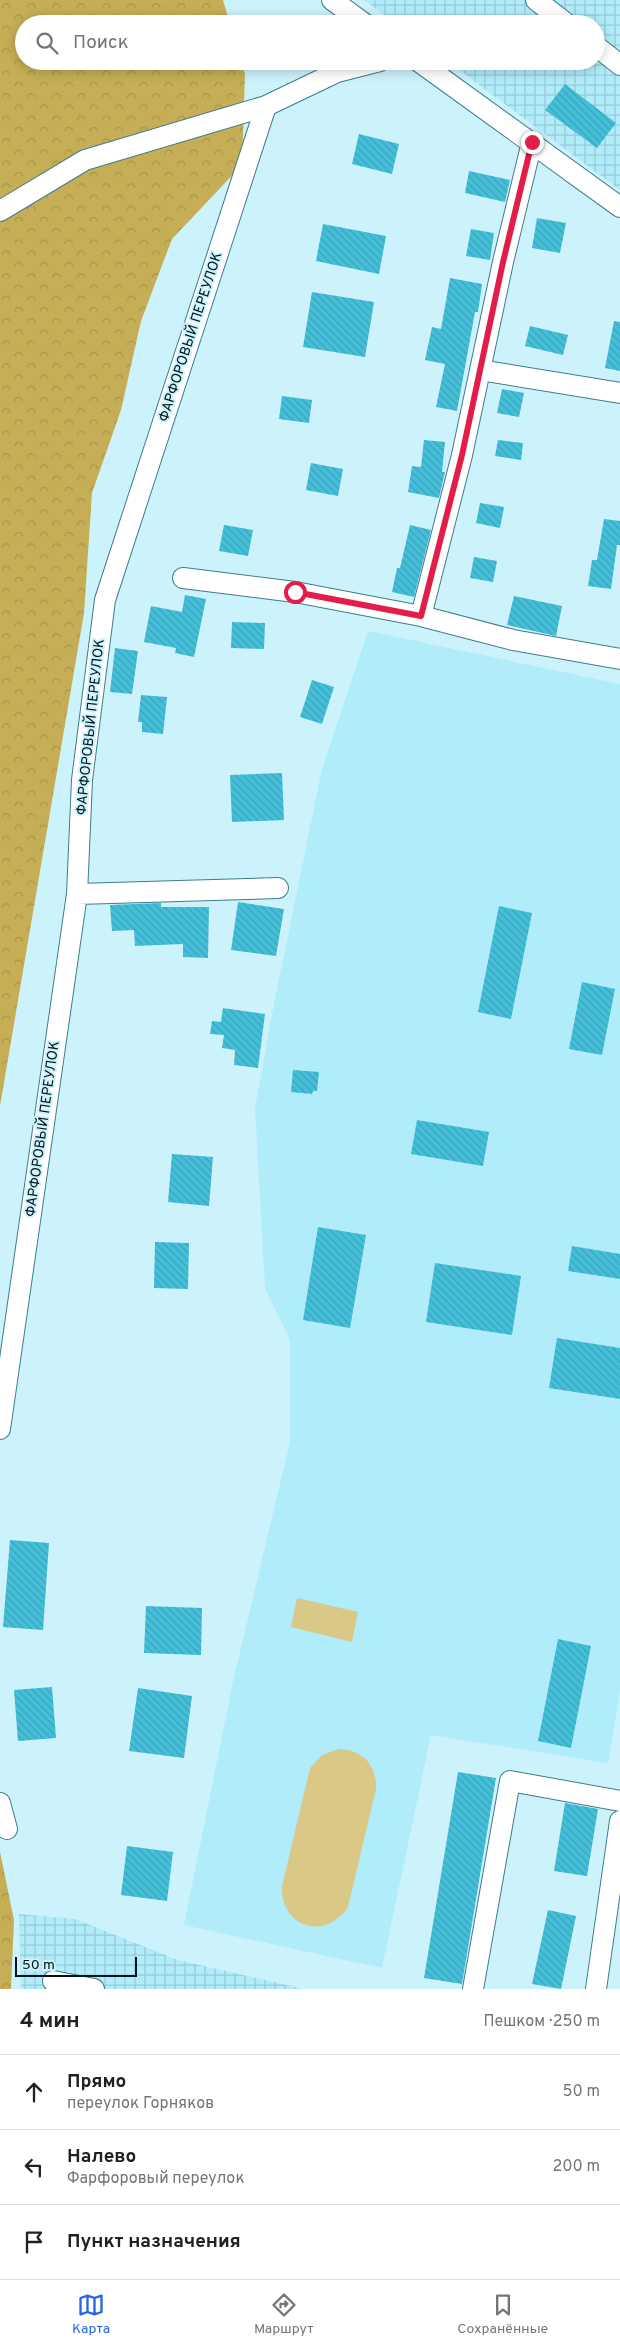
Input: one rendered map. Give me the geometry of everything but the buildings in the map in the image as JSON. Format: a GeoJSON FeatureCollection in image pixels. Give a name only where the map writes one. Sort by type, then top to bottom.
{"type":"FeatureCollection","features":[{"type":"Feature","properties":{"kind":"street"},"geometry":{"type":"LineString","coordinates":[[332,0],[353,15]]}},
{"type":"Feature","properties":{"kind":"street"},"geometry":{"type":"LineString","coordinates":[[536,0],[556,15]]}},
{"type":"Feature","properties":{"kind":"street"},"geometry":{"type":"LineString","coordinates":[[605,53],[620,65]]}},
{"type":"Feature","properties":{"kind":"street"},"geometry":{"type":"LineString","coordinates":[[0,211],[85,160],[266,106],[345,70]]}},
{"type":"Feature","properties":{"kind":"street"},"geometry":{"type":"LineString","coordinates":[[431,70],[620,207]]}},
{"type":"Feature","properties":{"kind":"street","name":"ФАРФОРОВЫЙ ПЕРЕУЛОК"},"geometry":{"type":"LineString","coordinates":[[0,1429],[77,894],[82,780],[105,600],[266,106]]}},
{"type":"Feature","properties":{"kind":"street"},"geometry":{"type":"LineString","coordinates":[[421,616],[462,455],[503,262],[532,142]]}},
{"type":"Feature","properties":{"kind":"street"},"geometry":{"type":"LineString","coordinates":[[480,370],[620,393]]}},
{"type":"Feature","properties":{"kind":"street"},"geometry":{"type":"LineString","coordinates":[[183,578],[295,592],[421,616],[513,640],[619,653]]}},
{"type":"Feature","properties":{"kind":"street"},"geometry":{"type":"LineString","coordinates":[[77,894],[278,888]]}},
{"type":"Feature","properties":{"kind":"street"},"geometry":{"type":"LineString","coordinates":[[473,1989],[510,1781],[620,1801]]}},
{"type":"Feature","properties":{"kind":"street"},"geometry":{"type":"LineString","coordinates":[[0,1803],[7,1829]]}},
{"type":"Feature","properties":{"kind":"street"},"geometry":{"type":"LineString","coordinates":[[596,1989],[620,1821]]}},
{"type":"Feature","properties":{"kind":"street"},"geometry":{"type":"LineString","coordinates":[[53,1981],[94,1989]]}},
{"type":"Feature","properties":{"kind":"shaded area"},"geometry":{"type":"Polygon","coordinates":[[[364,0],[620,0],[620,190],[459,70],[605,70],[605,15],[384,15],[364,0]]]}},
{"type":"Feature","properties":{"kind":"shaded area"},"geometry":{"type":"Polygon","coordinates":[[[368,631],[620,684],[620,1690],[608,1763],[431,1735],[382,1968],[184,1925],[234,1677],[290,1442],[290,1340],[265,1288],[255,1108],[274,1004],[322,769],[368,631]]]}},
{"type":"Feature","properties":{"kind":"shaded area"},"geometry":{"type":"Polygon","coordinates":[[[297,1598],[358,1612],[352,1642],[291,1627],[297,1598]]]}},
{"type":"Feature","properties":{"kind":"shaded area"},"geometry":{"type":"Polygon","coordinates":[[[339,1749],[355,1752],[367,1760],[374,1773],[376,1789],[348,1907],[338,1918],[328,1924],[316,1927],[296,1920],[288,1911],[283,1900],[282,1886],[310,1768],[322,1755],[339,1749]]]}},
{"type":"Feature","properties":{"kind":"shaded area"},"geometry":{"type":"Polygon","coordinates":[[[19,1914],[75,1919],[178,1960],[304,1989],[21,1989],[19,1914]]]}},
{"type":"Feature","properties":{"kind":"green space"},"geometry":{"type":"Polygon","coordinates":[[[0,0],[223,0],[227,15],[15,15],[15,70],[244,70],[245,74],[242,165],[172,239],[141,321],[121,410],[92,493],[84,613],[0,1106],[0,0]]]}},
{"type":"Feature","properties":{"kind":"green space"},"geometry":{"type":"Polygon","coordinates":[[[0,1852],[14,1920],[11,1989],[0,1989],[0,1852]]]}},
{"type":"Feature","properties":{"kind":"route"},"geometry":{"type":"LineString","coordinates":[[295,592],[421,616],[462,455],[503,262],[532,142]]}}]}
